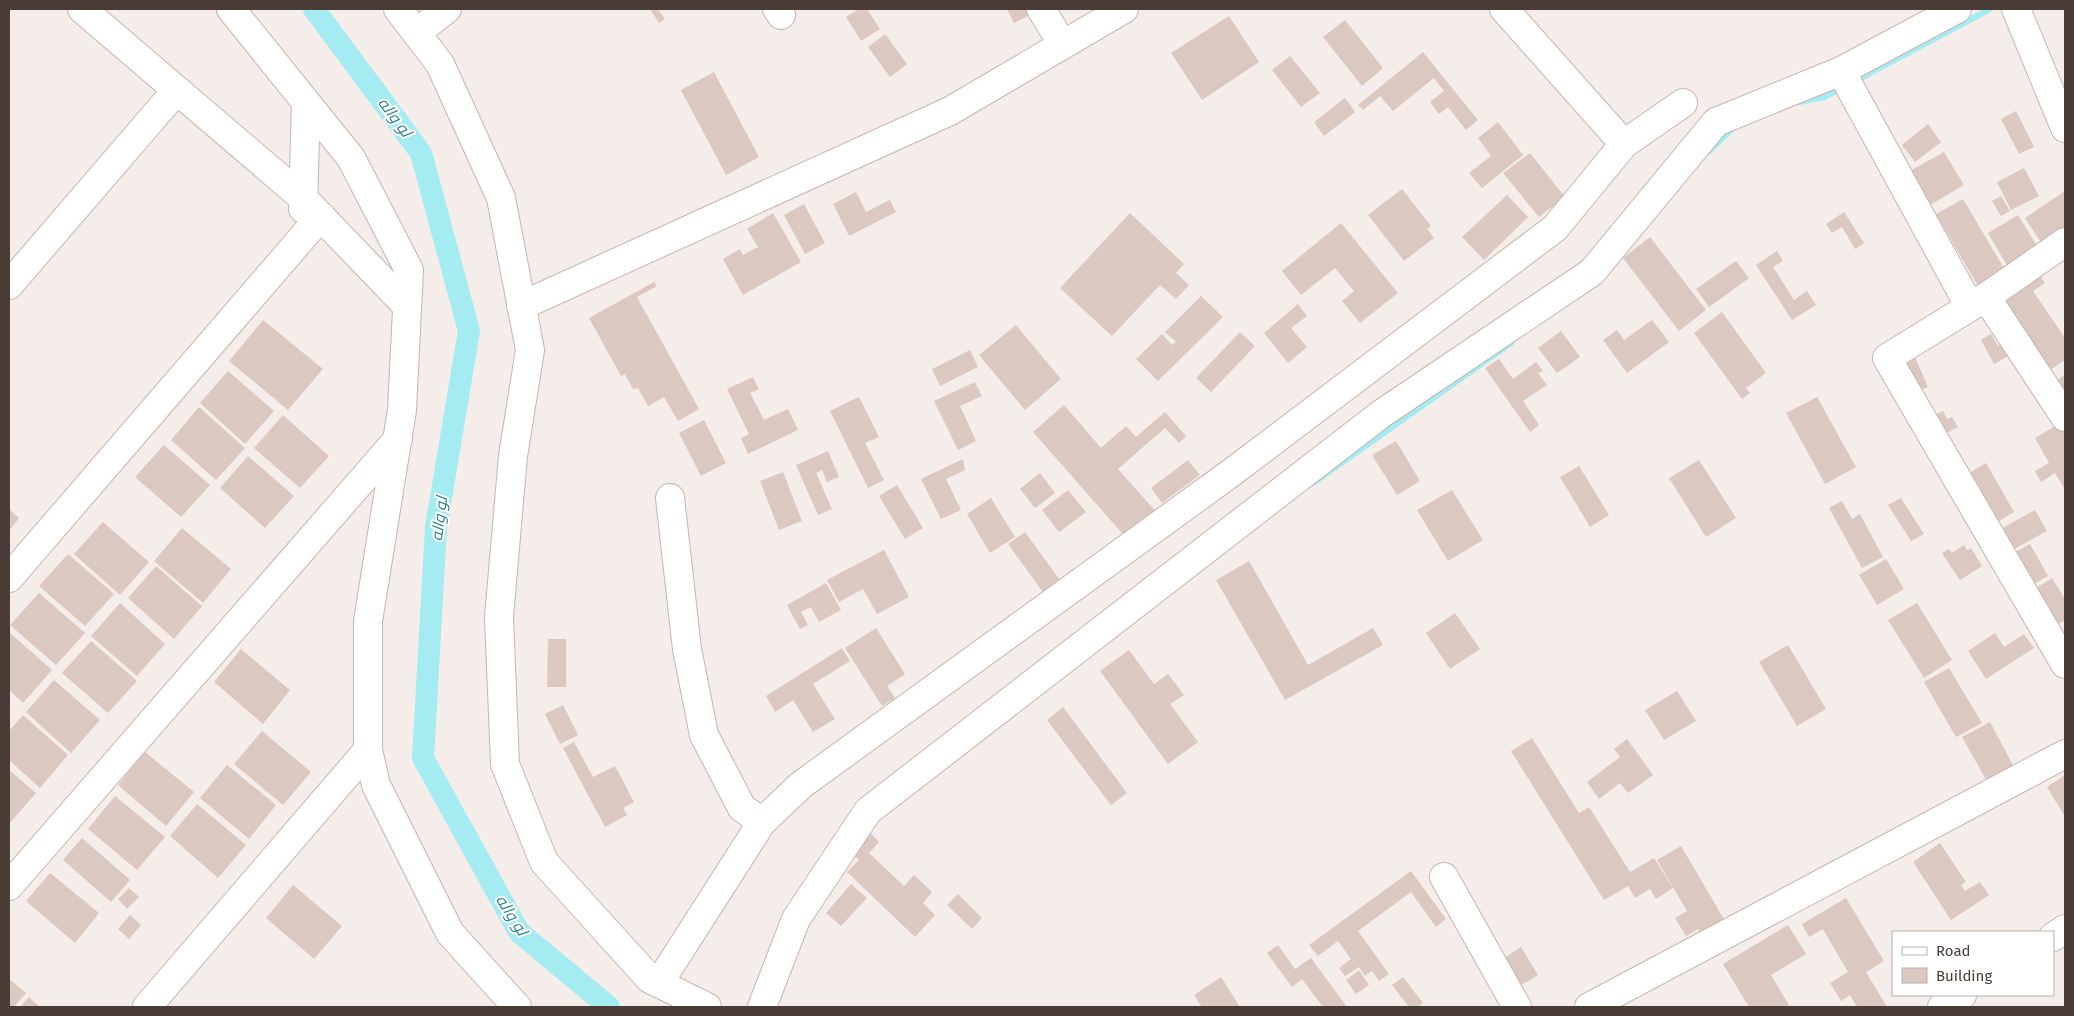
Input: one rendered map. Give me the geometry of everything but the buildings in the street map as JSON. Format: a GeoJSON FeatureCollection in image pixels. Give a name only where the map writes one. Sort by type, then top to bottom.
{"type":"FeatureCollection","features":[{"type":"Feature","properties":{"kind":"street"},"geometry":{"type":"LineString","coordinates":[[82,9],[302,197]]}},
{"type":"Feature","properties":{"kind":"street"},"geometry":{"type":"LineString","coordinates":[[231,9],[351,158],[409,270],[402,410],[368,621],[368,750],[376,785],[450,933],[517,1007]]}},
{"type":"Feature","properties":{"kind":"street"},"geometry":{"type":"LineString","coordinates":[[416,33],[447,9]]}},
{"type":"Feature","properties":{"kind":"street"},"geometry":{"type":"LineString","coordinates":[[1041,9],[1063,44]]}},
{"type":"Feature","properties":{"kind":"street"},"geometry":{"type":"LineString","coordinates":[[521,306],[950,111],[1124,9]]}},
{"type":"Feature","properties":{"kind":"street"},"geometry":{"type":"LineString","coordinates":[[1504,9],[1624,144]]}},
{"type":"Feature","properties":{"kind":"street"},"geometry":{"type":"LineString","coordinates":[[762,1007],[796,919],[868,811],[1382,414],[1592,272],[1716,122],[1841,71],[1956,9]]}},
{"type":"Feature","properties":{"kind":"street"},"geometry":{"type":"LineString","coordinates":[[2016,9],[2065,128]]}},
{"type":"Feature","properties":{"kind":"street"},"geometry":{"type":"LineString","coordinates":[[400,10],[440,64],[501,198],[530,350],[513,456],[499,617],[505,764],[544,862],[650,979],[707,1007]]}},
{"type":"Feature","properties":{"kind":"street"},"geometry":{"type":"LineString","coordinates":[[1841,71],[1978,302],[2065,417]]}},
{"type":"Feature","properties":{"kind":"street"},"geometry":{"type":"LineString","coordinates":[[9,285],[176,90]]}},
{"type":"Feature","properties":{"kind":"street"},"geometry":{"type":"LineString","coordinates":[[306,102],[302,197],[313,226],[407,306]]}},
{"type":"Feature","properties":{"kind":"street"},"geometry":{"type":"LineString","coordinates":[[659,983],[762,822],[800,785],[1231,473],[1555,228],[1624,144],[1683,102]]}},
{"type":"Feature","properties":{"kind":"street"},"geometry":{"type":"LineString","coordinates":[[9,578],[313,226]]}},
{"type":"Feature","properties":{"kind":"street"},"geometry":{"type":"LineString","coordinates":[[2065,242],[1978,302],[1887,358],[2065,664]]}},
{"type":"Feature","properties":{"kind":"street"},"geometry":{"type":"LineString","coordinates":[[9,886],[398,440]]}},
{"type":"Feature","properties":{"kind":"street"},"geometry":{"type":"LineString","coordinates":[[670,498],[687,650],[704,735],[742,808],[762,822]]}},
{"type":"Feature","properties":{"kind":"street"},"geometry":{"type":"LineString","coordinates":[[147,1007],[368,750]]}},
{"type":"Feature","properties":{"kind":"street"},"geometry":{"type":"LineString","coordinates":[[1589,1007],[2065,754]]}},
{"type":"Feature","properties":{"kind":"street"},"geometry":{"type":"LineString","coordinates":[[1444,877],[1517,1007]]}},
{"type":"Feature","properties":{"kind":"street"},"geometry":{"type":"LineString","coordinates":[[2054,936],[2065,929]]}},
{"type":"Feature","properties":{"kind":"street"},"geometry":{"type":"LineString","coordinates":[[1942,1007],[1960,996]]}},
{"type":"Feature","properties":{"kind":"waterway","name":"لو واله"},"geometry":{"type":"LineString","coordinates":[[314,9],[421,153],[469,331],[436,527],[423,758],[519,932],[609,1007]]}},
{"type":"Feature","properties":{"kind":"waterway"},"geometry":{"type":"LineString","coordinates":[[1855,81],[1990,9]]}},
{"type":"Feature","properties":{"kind":"waterway"},"geometry":{"type":"LineString","coordinates":[[1799,102],[1825,97],[1843,87]]}},
{"type":"Feature","properties":{"kind":"waterway"},"geometry":{"type":"LineString","coordinates":[[1707,153],[1734,127]]}},
{"type":"Feature","properties":{"kind":"waterway"},"geometry":{"type":"LineString","coordinates":[[1313,483],[1511,343]]}}]}
